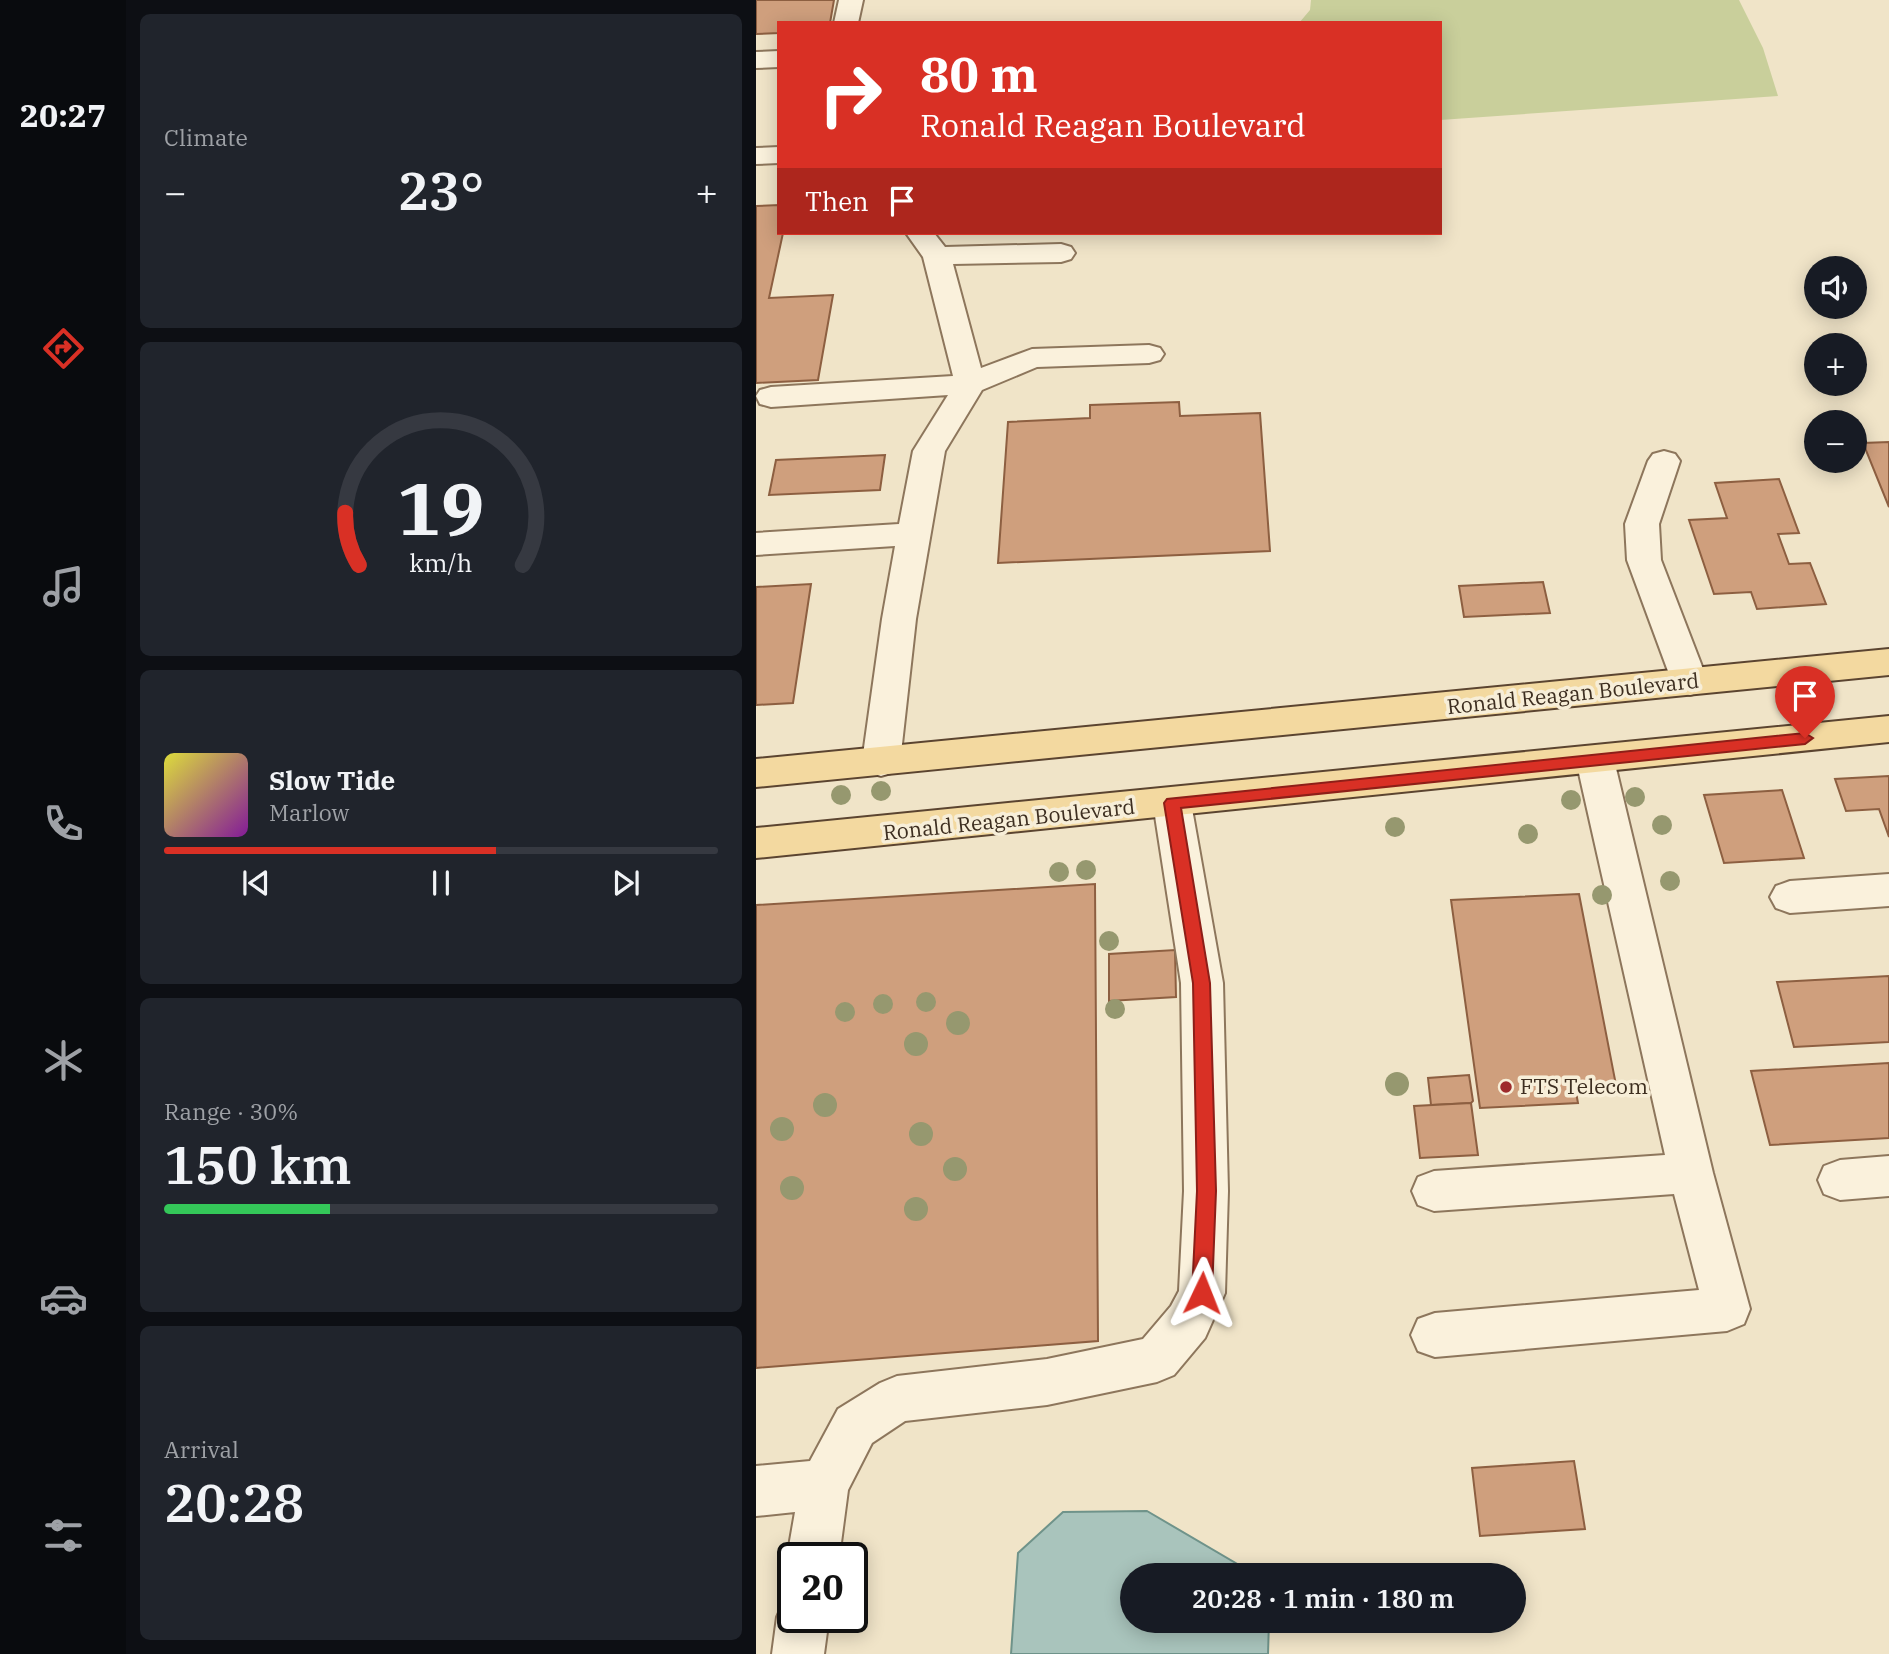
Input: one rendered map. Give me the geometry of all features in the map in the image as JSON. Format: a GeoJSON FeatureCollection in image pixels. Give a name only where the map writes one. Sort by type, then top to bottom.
{"type":"FeatureCollection","features":[{"type":"Feature","properties":{"kind":"main road","name":"Ronald Reagan Boulevard"},"geometry":{"type":"LineString","coordinates":[[756,773],[1889,662]]}},
{"type":"Feature","properties":{"kind":"main road","name":"Ronald Reagan Boulevard"},"geometry":{"type":"LineString","coordinates":[[756,843],[1889,729]]}},
{"type":"Feature","properties":{"kind":"lane"},"geometry":{"type":"LineString","coordinates":[[846,21],[851,0]]}},
{"type":"Feature","properties":{"kind":"lane"},"geometry":{"type":"LineString","coordinates":[[756,60],[777,59]]}},
{"type":"Feature","properties":{"kind":"lane"},"geometry":{"type":"LineString","coordinates":[[756,156],[777,155]]}},
{"type":"Feature","properties":{"kind":"lane"},"geometry":{"type":"LineString","coordinates":[[881,762],[899,619],[929,451],[970,384],[929,244],[1061,253]]}},
{"type":"Feature","properties":{"kind":"lane"},"geometry":{"type":"LineString","coordinates":[[771,397],[970,384],[1032,358],[1149,354]]}},
{"type":"Feature","properties":{"kind":"lane"},"geometry":{"type":"LineString","coordinates":[[1664,461],[1642,524],[1644,560],[1690,682]]}},
{"type":"Feature","properties":{"kind":"lane"},"geometry":{"type":"LineString","coordinates":[[756,544],[914,534]]}},
{"type":"Feature","properties":{"kind":"lane"},"geometry":{"type":"LineString","coordinates":[[1435,1335],[1727,1309],[1691,1173],[1595,760]]}},
{"type":"Feature","properties":{"kind":"lane"},"geometry":{"type":"LineString","coordinates":[[815,1542],[824,1485],[856,1426],[897,1399],[1047,1382],[1157,1359],[1188,1322],[1202,1293],[1206,1191],[1202,983],[1172,803]]}},
{"type":"Feature","properties":{"kind":"lane"},"geometry":{"type":"LineString","coordinates":[[1790,897],[1889,890]]}},
{"type":"Feature","properties":{"kind":"lane"},"geometry":{"type":"LineString","coordinates":[[1434,1191],[1691,1173]]}},
{"type":"Feature","properties":{"kind":"lane"},"geometry":{"type":"LineString","coordinates":[[1840,1180],[1889,1177]]}},
{"type":"Feature","properties":{"kind":"lane"},"geometry":{"type":"LineString","coordinates":[[756,1491],[824,1485]]}},
{"type":"Feature","properties":{"kind":"lane"},"geometry":{"type":"LineString","coordinates":[[798,1654],[801,1633]]}},
{"type":"Feature","properties":{"kind":"green space"},"geometry":{"type":"Polygon","coordinates":[[[1311,0],[1739,0],[1763,48],[1778,96],[1442,120],[1442,21],[1301,21],[1310,10],[1311,0]]]}},
{"type":"Feature","properties":{"kind":"water"},"geometry":{"type":"Polygon","coordinates":[[[1147,1511],[1236,1563],[1120,1563],[1120,1633],[1269,1633],[1268,1654],[1011,1654],[1018,1553],[1063,1512],[1147,1511]]]}},
{"type":"Feature","properties":{"kind":"building"},"geometry":{"type":"Polygon","coordinates":[[[756,0],[834,0],[830,21],[777,21],[777,33],[756,34],[756,0]]]}},
{"type":"Feature","properties":{"kind":"building"},"geometry":{"type":"Polygon","coordinates":[[[777,205],[777,235],[783,235],[769,298],[833,295],[818,380],[756,383],[756,206],[777,205]]]}},
{"type":"Feature","properties":{"kind":"building"},"geometry":{"type":"Polygon","coordinates":[[[1179,402],[1180,416],[1260,413],[1270,551],[998,563],[1008,422],[1090,418],[1090,405],[1179,402]]]}},
{"type":"Feature","properties":{"kind":"building"},"geometry":{"type":"Polygon","coordinates":[[[1889,442],[1889,507],[1867,453],[1867,443],[1889,442]]]}},
{"type":"Feature","properties":{"kind":"building"},"geometry":{"type":"Polygon","coordinates":[[[885,455],[880,490],[769,495],[776,460],[885,455]]]}},
{"type":"Feature","properties":{"kind":"building"},"geometry":{"type":"Polygon","coordinates":[[[1779,479],[1799,533],[1778,534],[1789,564],[1810,563],[1826,604],[1757,609],[1751,592],[1714,594],[1689,520],[1727,518],[1715,483],[1779,479]]]}},
{"type":"Feature","properties":{"kind":"building"},"geometry":{"type":"Polygon","coordinates":[[[1543,582],[1550,613],[1464,617],[1459,586],[1543,582]]]}},
{"type":"Feature","properties":{"kind":"building"},"geometry":{"type":"Polygon","coordinates":[[[811,584],[793,703],[756,705],[756,587],[811,584]]]}},
{"type":"Feature","properties":{"kind":"building"},"geometry":{"type":"Polygon","coordinates":[[[1889,776],[1889,837],[1879,809],[1846,811],[1835,779],[1889,776]]]}},
{"type":"Feature","properties":{"kind":"building"},"geometry":{"type":"Polygon","coordinates":[[[1782,790],[1804,858],[1724,863],[1704,795],[1782,790]]]}},
{"type":"Feature","properties":{"kind":"building"},"geometry":{"type":"Polygon","coordinates":[[[1095,884],[1098,1341],[756,1368],[756,905],[1095,884]]]}},
{"type":"Feature","properties":{"kind":"building"},"geometry":{"type":"Polygon","coordinates":[[[1579,894],[1616,1085],[1575,1087],[1578,1103],[1480,1108],[1451,900],[1579,894]]]}},
{"type":"Feature","properties":{"kind":"building"},"geometry":{"type":"Polygon","coordinates":[[[1175,950],[1176,997],[1109,1001],[1109,954],[1175,950]]]}},
{"type":"Feature","properties":{"kind":"building"},"geometry":{"type":"Polygon","coordinates":[[[1889,976],[1889,1042],[1794,1047],[1777,982],[1889,976]]]}},
{"type":"Feature","properties":{"kind":"building"},"geometry":{"type":"Polygon","coordinates":[[[1889,1063],[1889,1138],[1770,1145],[1751,1071],[1889,1063]]]}},
{"type":"Feature","properties":{"kind":"building"},"geometry":{"type":"Polygon","coordinates":[[[1469,1075],[1473,1101],[1471,1103],[1431,1105],[1428,1078],[1469,1075]]]}},
{"type":"Feature","properties":{"kind":"building"},"geometry":{"type":"Polygon","coordinates":[[[1471,1103],[1478,1155],[1420,1158],[1414,1106],[1471,1103]]]}},
{"type":"Feature","properties":{"kind":"building"},"geometry":{"type":"Polygon","coordinates":[[[1574,1461],[1585,1529],[1480,1536],[1472,1468],[1574,1461]]]}},
{"type":"Feature","properties":{"kind":"place","name":"FTS Telecom"},"geometry":{"type":"Point","coordinates":[1506,1087]}},
{"type":"Feature","properties":{"kind":"route"},"geometry":{"type":"LineString","coordinates":[[1202,1293],[1206,1191],[1202,983],[1172,803],[1805,738]]}}]}
